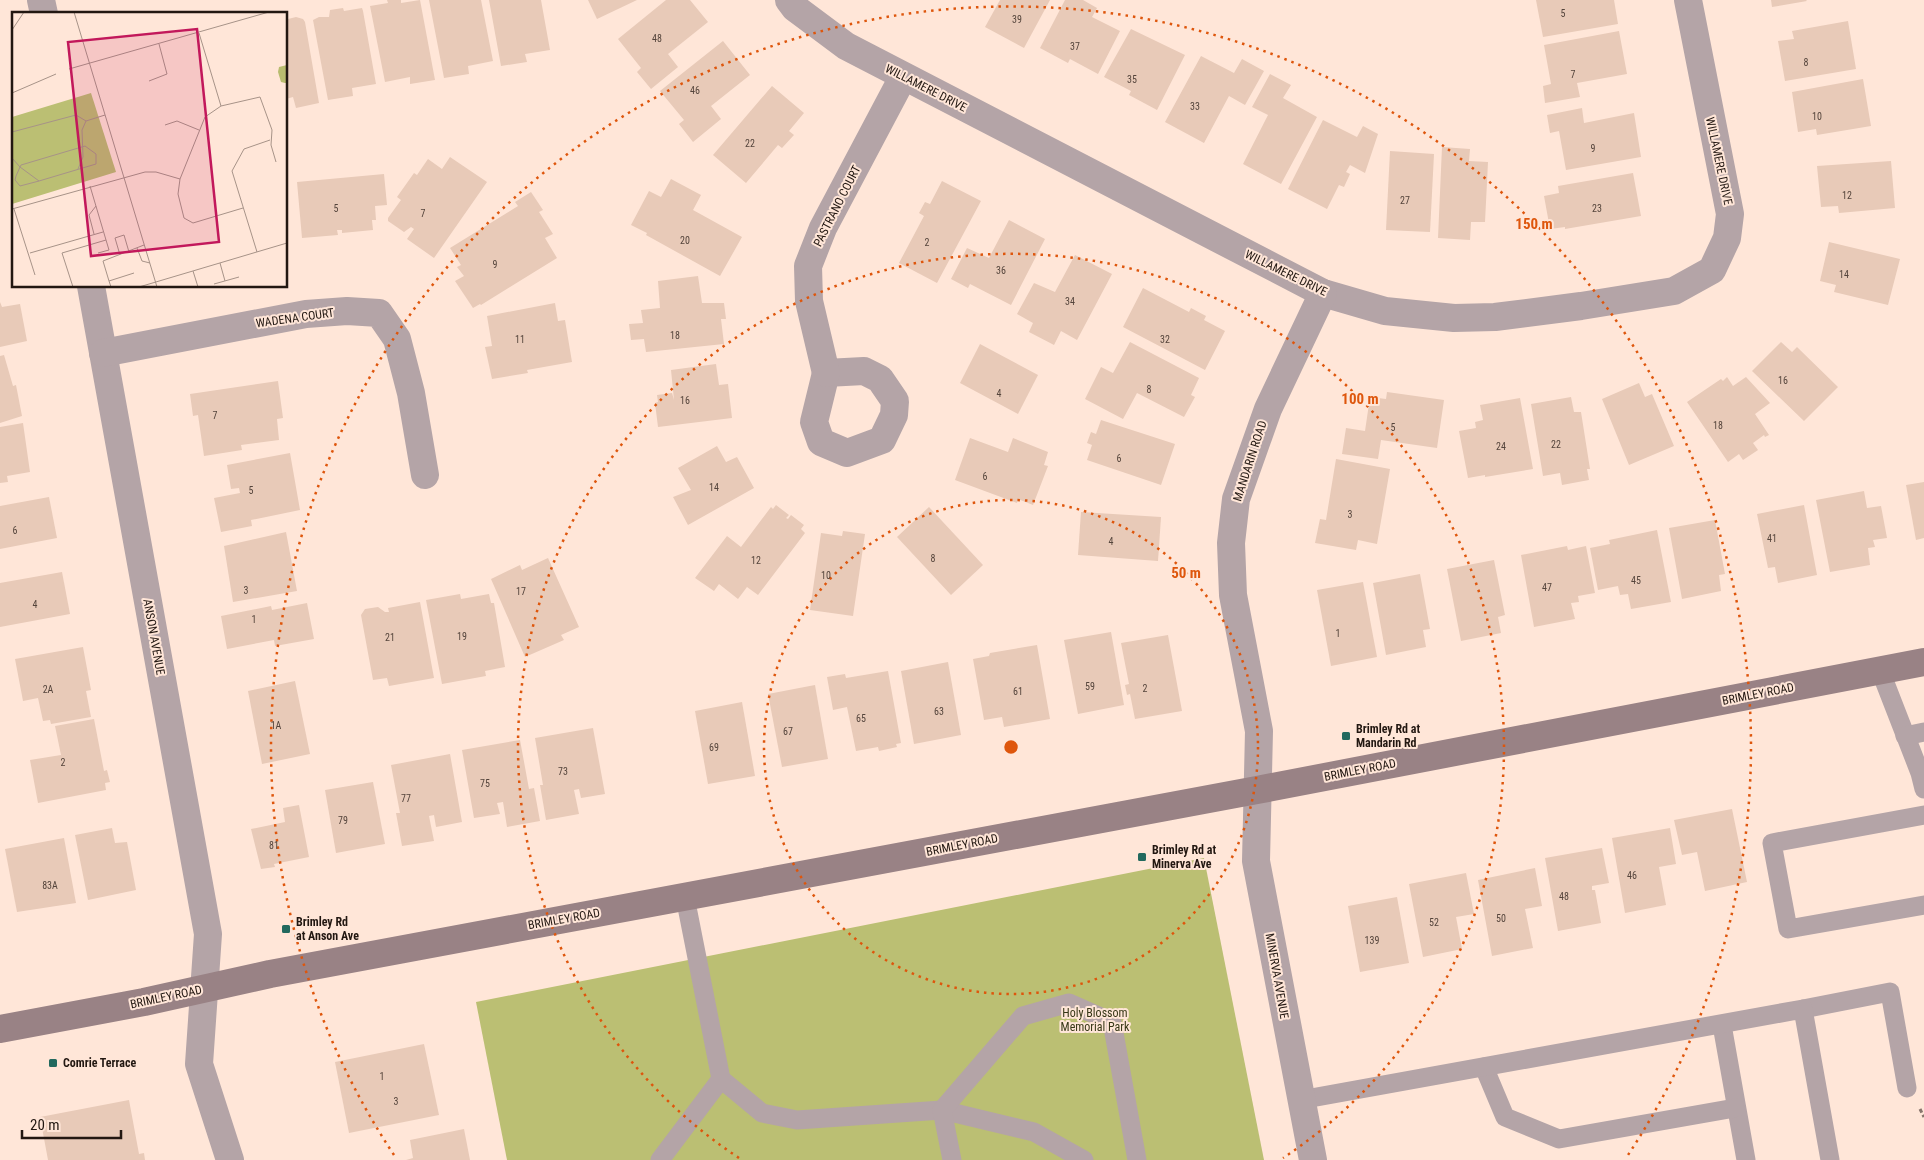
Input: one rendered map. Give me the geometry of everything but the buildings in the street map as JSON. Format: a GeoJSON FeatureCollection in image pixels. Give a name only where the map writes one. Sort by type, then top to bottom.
{"type":"FeatureCollection","features":[{"type":"Feature","properties":{"kind":"main road","name":"BRIMLEY ROAD"},"geometry":{"type":"LineString","coordinates":[[0,1029],[270,974],[1257,790],[1924,662]]}},
{"type":"Feature","properties":{"kind":"street","name":"WILLAMERE DRIVE"},"geometry":{"type":"LineString","coordinates":[[789,0],[795,8],[846,46],[1322,292],[1384,311],[1454,318],[1495,317],[1674,291],[1712,270],[1727,238],[1730,214],[1688,0]]}},
{"type":"Feature","properties":{"kind":"street","name":"PASTRANO COURT"},"geometry":{"type":"LineString","coordinates":[[826,373],[809,301],[808,266],[824,228],[903,77]]}},
{"type":"Feature","properties":{"kind":"street","name":"ANSON AVENUE"},"geometry":{"type":"LineString","coordinates":[[91,288],[208,934],[203,989]]}},
{"type":"Feature","properties":{"kind":"street","name":"MANDARIN ROAD"},"geometry":{"type":"LineString","coordinates":[[1257,790],[1259,731],[1233,595],[1231,544],[1236,499],[1268,409],[1322,292]]}},
{"type":"Feature","properties":{"kind":"street","name":"WADENA COURT"},"geometry":{"type":"LineString","coordinates":[[103,353],[306,314],[347,311],[379,313],[398,339],[410,393],[424,475]]}},
{"type":"Feature","properties":{"kind":"street","name":"MINERVA AVENUE"},"geometry":{"type":"LineString","coordinates":[[1257,790],[1256,861],[1300,1100],[1313,1160]]}},
{"type":"Feature","properties":{"kind":"street"},"geometry":{"type":"LineString","coordinates":[[203,989],[199,1064],[230,1160]]}},
{"type":"Feature","properties":{"kind":"lane"},"geometry":{"type":"LineString","coordinates":[[1880,670],[1920,773],[1924,789]]}},
{"type":"Feature","properties":{"kind":"lane"},"geometry":{"type":"LineString","coordinates":[[1905,736],[1924,732]]}},
{"type":"Feature","properties":{"kind":"lane"},"geometry":{"type":"LineString","coordinates":[[1924,815],[1772,843],[1788,928],[1924,905]]}},
{"type":"Feature","properties":{"kind":"lane"},"geometry":{"type":"LineString","coordinates":[[685,897],[721,1078],[762,1113],[797,1120],[942,1110],[1034,1132],[1084,1160]]}},
{"type":"Feature","properties":{"kind":"lane"},"geometry":{"type":"LineString","coordinates":[[1300,1100],[1722,1025],[1890,992],[1907,1088]]}},
{"type":"Feature","properties":{"kind":"lane"},"geometry":{"type":"LineString","coordinates":[[942,1110],[1023,1016],[1069,1003],[1112,1022],[1137,1160]]}},
{"type":"Feature","properties":{"kind":"lane"},"geometry":{"type":"LineString","coordinates":[[1803,1009],[1830,1160]]}},
{"type":"Feature","properties":{"kind":"lane"},"geometry":{"type":"LineString","coordinates":[[1722,1025],[1746,1160]]}},
{"type":"Feature","properties":{"kind":"lane"},"geometry":{"type":"LineString","coordinates":[[1484,1067],[1505,1117],[1559,1139],[1736,1108]]}},
{"type":"Feature","properties":{"kind":"lane"},"geometry":{"type":"LineString","coordinates":[[660,1160],[721,1078]]}},
{"type":"Feature","properties":{"kind":"lane"},"geometry":{"type":"LineString","coordinates":[[942,1110],[952,1160]]}},
{"type":"Feature","properties":{"kind":"green space","name":"Holy Blossom Memorial Park"},"geometry":{"type":"Polygon","coordinates":[[[1204,858],[1264,1160],[507,1160],[476,1002],[1204,858]]]}},
{"type":"Feature","properties":{"kind":"place","name":"Brimley Rd at Mandarin Rd"},"geometry":{"type":"Point","coordinates":[1346,736]}},
{"type":"Feature","properties":{"kind":"place","name":"Brimley Rd at Minerva Ave"},"geometry":{"type":"Point","coordinates":[1142,857]}},
{"type":"Feature","properties":{"kind":"place","name":"Brimley Rd at Anson Ave"},"geometry":{"type":"Point","coordinates":[286,929]}},
{"type":"Feature","properties":{"kind":"place","name":"Comrie Terrace"},"geometry":{"type":"Point","coordinates":[53,1063]}}]}
